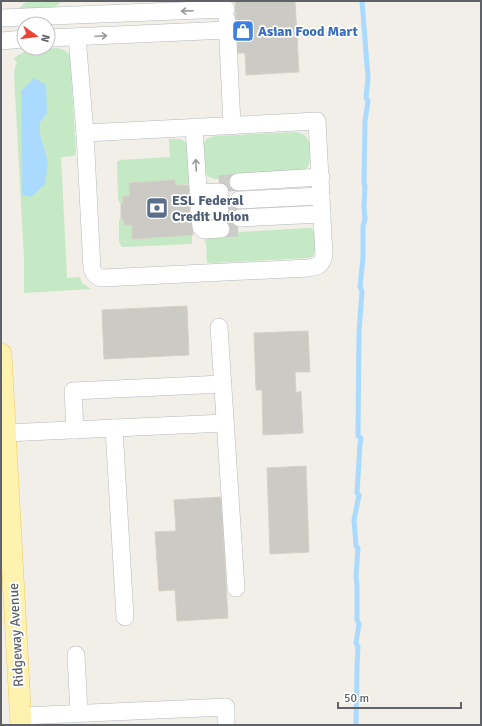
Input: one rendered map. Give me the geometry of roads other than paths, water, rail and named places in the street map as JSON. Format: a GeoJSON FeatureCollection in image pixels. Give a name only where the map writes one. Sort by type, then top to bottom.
{"type":"FeatureCollection","features":[{"type":"Feature","properties":{"kind":"main road","name":"Ridgeway Avenue"},"geometry":{"type":"LineString","coordinates":[[1,354],[21,720]]}},
{"type":"Feature","properties":{"kind":"lane"},"geometry":{"type":"LineString","coordinates":[[57,16],[66,7],[68,1]]}},
{"type":"Feature","properties":{"kind":"lane"},"geometry":{"type":"LineString","coordinates":[[1,18],[57,16],[158,6],[226,5],[232,126]]}},
{"type":"Feature","properties":{"kind":"lane"},"geometry":{"type":"LineString","coordinates":[[158,6],[159,33]]}},
{"type":"Feature","properties":{"kind":"lane"},"geometry":{"type":"LineString","coordinates":[[56,38],[228,30]]}},
{"type":"Feature","properties":{"kind":"lane"},"geometry":{"type":"LineString","coordinates":[[77,37],[85,133],[92,269],[98,278],[301,269],[317,267],[322,263],[324,256],[317,121],[85,133]]}},
{"type":"Feature","properties":{"kind":"lane"},"geometry":{"type":"LineString","coordinates":[[1,41],[16,40]]}},
{"type":"Feature","properties":{"kind":"lane"},"geometry":{"type":"LineString","coordinates":[[194,128],[199,204],[201,227],[204,230],[220,206],[199,204]]}},
{"type":"Feature","properties":{"kind":"lane"},"geometry":{"type":"LineString","coordinates":[[322,200],[239,205],[322,200]]}},
{"type":"Feature","properties":{"kind":"lane"},"geometry":{"type":"LineString","coordinates":[[219,327],[236,588]]}},
{"type":"Feature","properties":{"kind":"lane"},"geometry":{"type":"LineString","coordinates":[[75,430],[73,392],[223,384]]}},
{"type":"Feature","properties":{"kind":"lane"},"geometry":{"type":"LineString","coordinates":[[5,433],[225,423]]}},
{"type":"Feature","properties":{"kind":"lane"},"geometry":{"type":"LineString","coordinates":[[114,428],[124,617]]}},
{"type":"Feature","properties":{"kind":"lane"},"geometry":{"type":"LineString","coordinates":[[76,655],[79,713]]}},
{"type":"Feature","properties":{"kind":"lane"},"geometry":{"type":"LineString","coordinates":[[21,720],[79,713],[226,707],[226,725]]}},
{"type":"Feature","properties":{"kind":"water"},"geometry":{"type":"Polygon","coordinates":[[[34,78],[46,85],[47,113],[40,123],[40,134],[48,162],[45,184],[31,197],[22,195],[21,91],[34,78]]]}},
{"type":"Feature","properties":{"kind":"waterway"},"geometry":{"type":"LineString","coordinates":[[356,725],[358,647],[356,643],[359,624],[357,620],[356,577],[358,548],[356,546],[354,520],[359,495],[357,493],[361,438],[358,436],[359,333],[362,291],[360,287],[363,257],[363,226],[365,219],[365,121],[368,101],[366,98],[368,78],[362,1]]}},
{"type":"Feature","properties":{"kind":"tunnel"},"geometry":{"type":"LineString","coordinates":[[219,184],[238,182]]}},
{"type":"Feature","properties":{"kind":"tunnel"},"geometry":{"type":"LineString","coordinates":[[220,210],[240,209]]}},
{"type":"Feature","properties":{"kind":"tunnel"},"geometry":{"type":"LineString","coordinates":[[221,229],[240,228]]}},
{"type":"Feature","properties":{"kind":"place","name":"Asian Food Mart"},"geometry":{"type":"Point","coordinates":[243,31]}},
{"type":"Feature","properties":{"kind":"place","name":"ESL Federal Credit Union"},"geometry":{"type":"Point","coordinates":[157,208]}}]}
